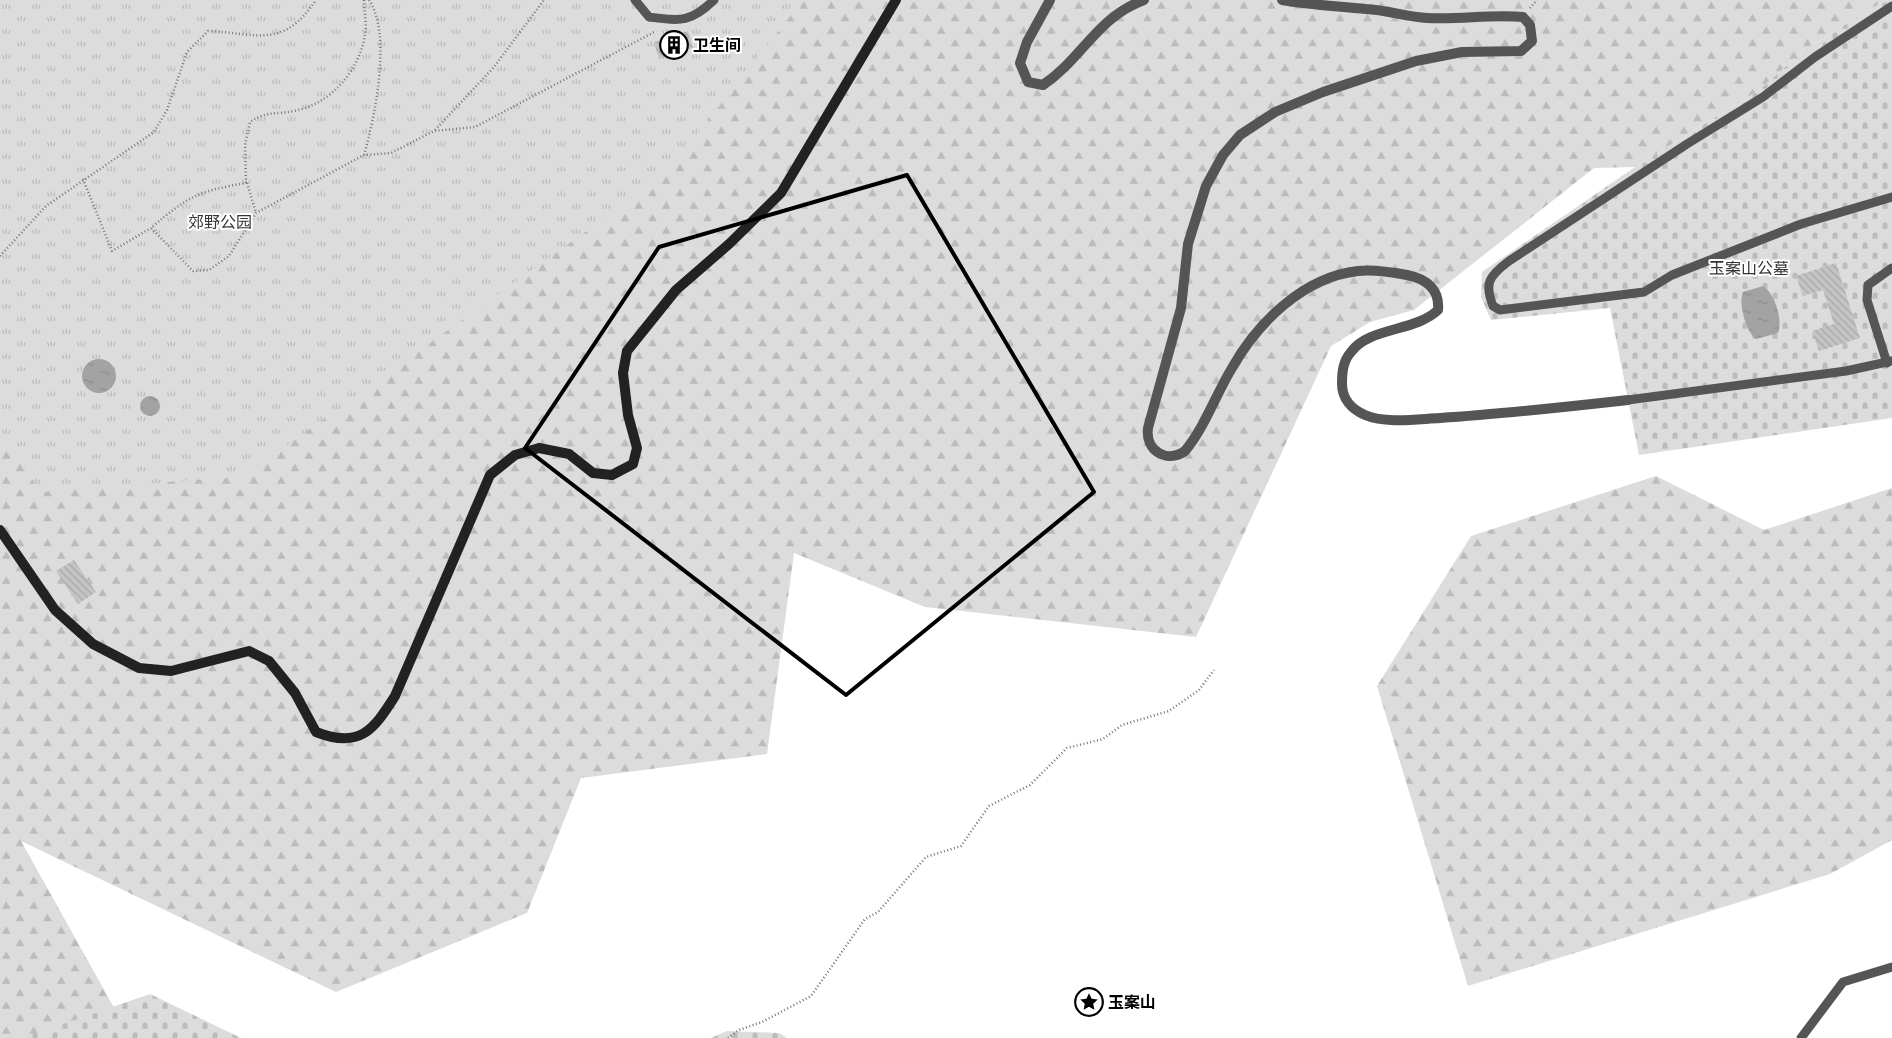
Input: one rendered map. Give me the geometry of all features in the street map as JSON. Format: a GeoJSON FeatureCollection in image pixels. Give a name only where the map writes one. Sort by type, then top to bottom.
{"type":"FeatureCollection","features":[{"type":"Feature","properties":{"kind":"street"},"geometry":{"type":"LineString","coordinates":[[0,530],[55,610],[93,644],[139,668],[171,671],[249,651],[269,661],[296,693],[316,732],[334,739],[358,737],[378,723],[395,696],[490,475],[514,455],[539,448],[569,454],[593,473],[612,475],[633,464],[637,448],[628,415],[623,372],[627,351],[676,290],[730,244],[781,193],[896,0]]}},
{"type":"Feature","properties":{"kind":"street"},"geometry":{"type":"LineString","coordinates":[[1050,0],[1027,42],[1020,63],[1028,82],[1043,85],[1062,72],[1085,42],[1105,22],[1126,6],[1144,0]]}},
{"type":"Feature","properties":{"kind":"street"},"geometry":{"type":"LineString","coordinates":[[1282,0],[1312,5],[1368,9],[1426,18],[1472,19],[1500,15],[1523,17],[1530,25],[1532,41],[1522,50],[1462,52],[1416,61],[1323,92],[1275,112],[1240,135],[1223,155],[1206,186],[1188,244],[1181,308],[1148,428],[1147,435],[1151,447],[1168,457],[1185,451],[1233,366],[1264,322],[1295,296],[1318,284],[1357,271],[1385,271],[1412,276],[1433,286],[1439,299],[1438,310],[1420,323],[1385,332],[1351,351],[1342,370],[1342,392],[1351,408],[1366,416],[1386,419],[1422,419],[1491,415],[1628,400]]}},
{"type":"Feature","properties":{"kind":"lane"},"geometry":{"type":"LineString","coordinates":[[635,0],[649,17],[675,21],[698,16],[714,0]]}},
{"type":"Feature","properties":{"kind":"lane"},"geometry":{"type":"LineString","coordinates":[[1892,6],[1815,57],[1763,97],[1687,144],[1508,262],[1492,277],[1488,292],[1493,306],[1500,310],[1644,292],[1672,275],[1801,224],[1892,196]]}},
{"type":"Feature","properties":{"kind":"lane"},"geometry":{"type":"LineString","coordinates":[[1628,400],[1846,371],[1890,362],[1867,300],[1868,285],[1892,268]]}},
{"type":"Feature","properties":{"kind":"lane"},"geometry":{"type":"LineString","coordinates":[[1800,1038],[1844,982],[1892,967]]}},
{"type":"Feature","properties":{"kind":"path"},"geometry":{"type":"LineString","coordinates":[[0,256],[46,206],[83,178],[154,132],[167,110],[188,52],[208,31],[234,32],[260,38],[286,31],[307,14],[316,0]]}},
{"type":"Feature","properties":{"kind":"path"},"geometry":{"type":"LineString","coordinates":[[256,213],[246,183],[245,145],[250,122],[263,114],[295,111],[327,98],[356,65],[366,33],[364,0]]}},
{"type":"Feature","properties":{"kind":"path"},"geometry":{"type":"LineString","coordinates":[[364,154],[376,112],[380,40],[376,10],[369,0]]}},
{"type":"Feature","properties":{"kind":"path"},"geometry":{"type":"LineString","coordinates":[[151,228],[193,271],[209,270],[229,256],[256,213],[364,154],[391,153],[434,131],[494,67],[544,0]]}},
{"type":"Feature","properties":{"kind":"path"},"geometry":{"type":"LineString","coordinates":[[434,131],[475,127],[675,21]]}},
{"type":"Feature","properties":{"kind":"path"},"geometry":{"type":"LineString","coordinates":[[83,178],[112,251],[151,228],[178,205],[205,190],[246,183]]}},
{"type":"Feature","properties":{"kind":"path"},"geometry":{"type":"LineString","coordinates":[[728,1038],[739,1030],[762,1022],[811,996],[865,919],[878,912],[926,857],[961,846],[989,806],[1030,785],[1067,748],[1103,739],[1122,725],[1169,711],[1199,690],[1214,670]]}},
{"type":"Feature","properties":{"kind":"highlighted area"},"geometry":{"type":"Polygon","coordinates":[[[907,175],[1094,492],[846,695],[525,448],[659,247],[907,175]]]}},
{"type":"Feature","properties":{"kind":"green space"},"geometry":{"type":"Polygon","coordinates":[[[0,0],[1886,0],[1807,48],[1758,91],[1635,167],[1594,168],[1414,310],[1370,322],[1331,346],[1196,637],[925,607],[794,553],[767,754],[581,778],[527,913],[336,992],[21,841],[131,1038],[0,1038],[0,0]]]}},
{"type":"Feature","properties":{"kind":"green space","name":"郊野公园"},"geometry":{"type":"Polygon","coordinates":[[[0,0],[803,0],[665,175],[244,476],[41,492],[0,432],[0,0]]]}},
{"type":"Feature","properties":{"kind":"green space","name":"玉案山公墓"},"geometry":{"type":"Polygon","coordinates":[[[1886,0],[1892,0],[1892,418],[1639,455],[1610,308],[1491,320],[1481,297],[1482,272],[1635,167],[1758,91],[1807,48],[1886,0]]]}},
{"type":"Feature","properties":{"kind":"green space"},"geometry":{"type":"Polygon","coordinates":[[[1656,476],[1764,530],[1892,488],[1892,840],[1830,874],[1468,986],[1377,686],[1471,536],[1656,476]]]}},
{"type":"Feature","properties":{"kind":"green space"},"geometry":{"type":"Polygon","coordinates":[[[150,994],[241,1038],[22,1038],[150,994]]]}},
{"type":"Feature","properties":{"kind":"green space"},"geometry":{"type":"Polygon","coordinates":[[[727,1031],[779,1033],[787,1038],[711,1038],[727,1031]]]}},
{"type":"Feature","properties":{"kind":"water"},"geometry":{"type":"Polygon","coordinates":[[[1763,286],[1771,295],[1777,307],[1779,327],[1778,333],[1756,339],[1746,324],[1742,310],[1742,297],[1743,292],[1763,286]]]}},
{"type":"Feature","properties":{"kind":"water"},"geometry":{"type":"Polygon","coordinates":[[[99,359],[111,364],[116,376],[111,388],[99,393],[87,388],[82,376],[87,364],[99,359]]]}},
{"type":"Feature","properties":{"kind":"water"},"geometry":{"type":"Polygon","coordinates":[[[150,396],[157,399],[160,406],[157,413],[150,416],[143,413],[140,406],[143,399],[150,396]]]}},
{"type":"Feature","properties":{"kind":"building","name":"卫生间"},"geometry":{"type":"Polygon","coordinates":[[[688,31],[693,48],[659,59],[654,42],[688,31]]]}},
{"type":"Feature","properties":{"kind":"building"},"geometry":{"type":"Polygon","coordinates":[[[1836,263],[1860,338],[1819,351],[1812,331],[1834,324],[1823,290],[1803,296],[1796,276],[1836,263]]]}},
{"type":"Feature","properties":{"kind":"building"},"geometry":{"type":"Polygon","coordinates":[[[74,560],[96,592],[78,604],[56,571],[74,560]]]}},
{"type":"Feature","properties":{"kind":"place","name":"卫生间"},"geometry":{"type":"Point","coordinates":[674,45]}},
{"type":"Feature","properties":{"kind":"place","name":"玉案山"},"geometry":{"type":"Point","coordinates":[1089,1002]}}]}
